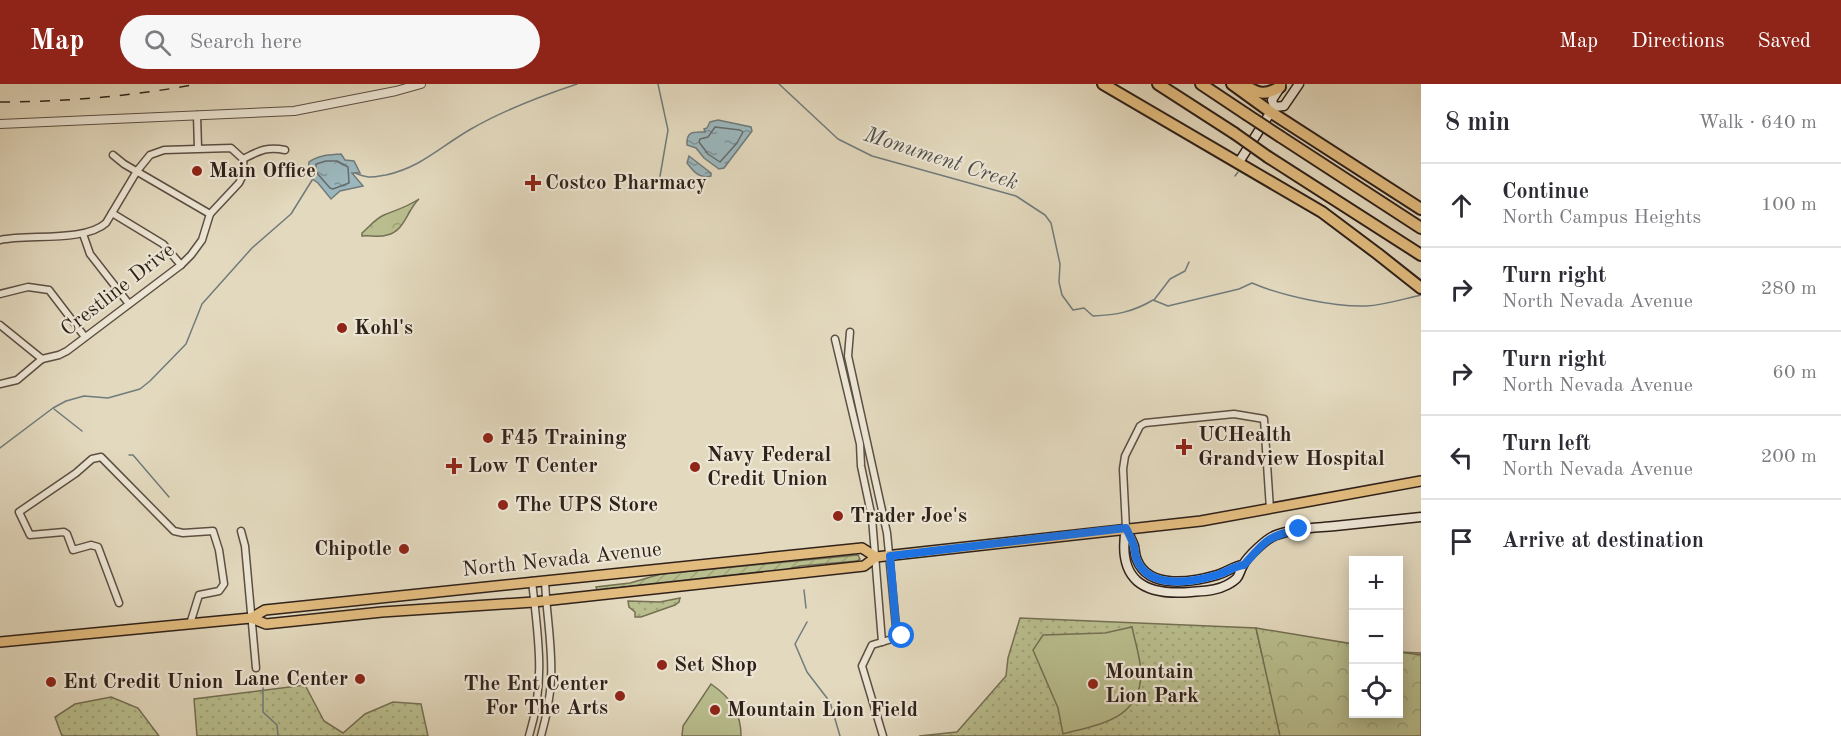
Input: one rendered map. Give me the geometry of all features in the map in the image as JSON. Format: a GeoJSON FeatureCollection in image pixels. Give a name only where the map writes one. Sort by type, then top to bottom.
{"type":"FeatureCollection","features":[{"type":"Feature","properties":{"kind":"highway"},"geometry":{"type":"LineString","coordinates":[[1103,84],[1322,212],[1421,288]]}},
{"type":"Feature","properties":{"kind":"highway"},"geometry":{"type":"LineString","coordinates":[[1158,84],[1421,255]]}},
{"type":"Feature","properties":{"kind":"highway"},"geometry":{"type":"LineString","coordinates":[[1201,84],[1421,228]]}},
{"type":"Feature","properties":{"kind":"highway"},"geometry":{"type":"LineString","coordinates":[[1232,84],[1421,209]]}},
{"type":"Feature","properties":{"kind":"highway"},"geometry":{"type":"LineString","coordinates":[[1243,84],[1254,92],[1269,94],[1281,86]]}},
{"type":"Feature","properties":{"kind":"main road"},"geometry":{"type":"LineString","coordinates":[[1239,162],[1273,110],[1284,106],[1299,84]]}},
{"type":"Feature","properties":{"kind":"main road"},"geometry":{"type":"LineString","coordinates":[[1273,110],[1272,100],[1281,86]]}},
{"type":"Feature","properties":{"kind":"main road","name":"North Nevada Avenue"},"geometry":{"type":"LineString","coordinates":[[251,618],[266,624],[382,612],[534,602],[702,585],[864,566],[876,557],[1201,521],[1421,481]]}},
{"type":"Feature","properties":{"kind":"main road"},"geometry":{"type":"LineString","coordinates":[[1126,528],[1123,549],[1129,570],[1135,579],[1152,590],[1180,593],[1224,587],[1241,575],[1244,565],[1264,542],[1274,535],[1299,529],[1421,517]]}},
{"type":"Feature","properties":{"kind":"main road"},"geometry":{"type":"LineString","coordinates":[[1126,528],[1137,560],[1144,571],[1158,580],[1189,581],[1244,565]]}},
{"type":"Feature","properties":{"kind":"main road","name":"North Nevada Avenue"},"geometry":{"type":"LineString","coordinates":[[0,642],[251,618],[265,610],[862,548],[876,557]]}},
{"type":"Feature","properties":{"kind":"street"},"geometry":{"type":"LineString","coordinates":[[0,124],[294,111],[421,84]]}},
{"type":"Feature","properties":{"kind":"street"},"geometry":{"type":"LineString","coordinates":[[197,115],[198,148]]}},
{"type":"Feature","properties":{"kind":"street"},"geometry":{"type":"LineString","coordinates":[[0,240],[83,234],[102,226],[137,171],[146,159],[157,151],[231,148],[243,159],[263,148],[272,147],[285,150]]}},
{"type":"Feature","properties":{"kind":"street"},"geometry":{"type":"LineString","coordinates":[[113,155],[210,214]]}},
{"type":"Feature","properties":{"kind":"street","name":"Crestline Drive"},"geometry":{"type":"LineString","coordinates":[[0,384],[17,380],[42,359],[67,351],[181,265],[202,240],[210,214],[242,178],[245,168],[243,159]]}},
{"type":"Feature","properties":{"kind":"street"},"geometry":{"type":"LineString","coordinates":[[112,213],[163,244],[181,265]]}},
{"type":"Feature","properties":{"kind":"street"},"geometry":{"type":"LineString","coordinates":[[83,234],[90,254],[129,304]]}},
{"type":"Feature","properties":{"kind":"street"},"geometry":{"type":"LineString","coordinates":[[0,294],[28,287],[50,288],[85,337]]}},
{"type":"Feature","properties":{"kind":"street"},"geometry":{"type":"LineString","coordinates":[[0,325],[42,359]]}},
{"type":"Feature","properties":{"kind":"street"},"geometry":{"type":"LineString","coordinates":[[849,332],[848,356],[857,413]]}},
{"type":"Feature","properties":{"kind":"street"},"geometry":{"type":"LineString","coordinates":[[835,339],[857,413],[887,532],[897,637]]}},
{"type":"Feature","properties":{"kind":"street"},"geometry":{"type":"LineString","coordinates":[[844,417],[857,413]]}},
{"type":"Feature","properties":{"kind":"street"},"geometry":{"type":"LineString","coordinates":[[1126,528],[1122,482],[1123,463],[1140,426],[1145,423],[1237,414],[1264,419],[1270,509]]}},
{"type":"Feature","properties":{"kind":"street"},"geometry":{"type":"LineString","coordinates":[[851,446],[864,443]]}},
{"type":"Feature","properties":{"kind":"street"},"geometry":{"type":"LineString","coordinates":[[864,443],[861,466],[872,518],[882,642]]}},
{"type":"Feature","properties":{"kind":"street"},"geometry":{"type":"LineString","coordinates":[[119,603],[98,547],[91,545],[73,550],[64,532],[30,535],[19,512],[76,473],[92,459],[101,457],[174,531],[183,533],[213,531],[219,550],[224,584],[219,591],[199,595],[190,624]]}},
{"type":"Feature","properties":{"kind":"street"},"geometry":{"type":"LineString","coordinates":[[241,531],[245,546],[256,669]]}},
{"type":"Feature","properties":{"kind":"street"},"geometry":{"type":"LineString","coordinates":[[540,736],[549,703],[552,664],[544,580]]}},
{"type":"Feature","properties":{"kind":"street"},"geometry":{"type":"LineString","coordinates":[[529,736],[537,704],[540,653],[532,581]]}},
{"type":"Feature","properties":{"kind":"street"},"geometry":{"type":"LineString","coordinates":[[883,736],[862,666],[872,645],[908,636]]}},
{"type":"Feature","properties":{"kind":"green space"},"geometry":{"type":"Polygon","coordinates":[[[419,199],[402,225],[393,233],[381,236],[362,236],[362,233],[381,217],[419,199]]]}},
{"type":"Feature","properties":{"kind":"green space"},"geometry":{"type":"Polygon","coordinates":[[[858,555],[860,559],[857,561],[800,566],[776,572],[597,590],[596,587],[630,583],[661,574],[858,555]]]}},
{"type":"Feature","properties":{"kind":"green space"},"geometry":{"type":"Polygon","coordinates":[[[680,598],[675,605],[641,617],[635,617],[635,612],[629,607],[628,601],[660,602],[680,598]]]}},
{"type":"Feature","properties":{"kind":"green space"},"geometry":{"type":"Polygon","coordinates":[[[1020,618],[1256,628],[1262,655],[1349,711],[1349,718],[1403,718],[1403,652],[1421,653],[1421,736],[919,736],[957,732],[1006,676],[1008,658],[1020,618]]]}},
{"type":"Feature","properties":{"kind":"green space","name":"Mountain Lion Park"},"geometry":{"type":"Polygon","coordinates":[[[1132,627],[1141,674],[1139,689],[1133,701],[1115,718],[1063,734],[1058,708],[1033,650],[1043,635],[1105,633],[1132,627]]]}},
{"type":"Feature","properties":{"kind":"green space"},"geometry":{"type":"Polygon","coordinates":[[[1256,628],[1349,643],[1349,718],[1403,718],[1403,653],[1421,655],[1421,736],[1280,736],[1256,628]]]}},
{"type":"Feature","properties":{"kind":"green space","name":"Mountain Lion Field"},"geometry":{"type":"Polygon","coordinates":[[[711,684],[724,694],[737,712],[741,736],[682,736],[683,726],[711,684]]]}},
{"type":"Feature","properties":{"kind":"green space"},"geometry":{"type":"Polygon","coordinates":[[[305,685],[324,721],[343,733],[365,714],[393,702],[421,704],[428,736],[197,736],[194,699],[305,685]]]}},
{"type":"Feature","properties":{"kind":"green space"},"geometry":{"type":"Polygon","coordinates":[[[111,697],[138,708],[159,736],[62,736],[55,717],[75,704],[111,697]]]}},
{"type":"Feature","properties":{"kind":"water"},"geometry":{"type":"Polygon","coordinates":[[[718,120],[751,127],[752,131],[724,168],[719,169],[704,158],[696,148],[687,145],[690,134],[705,132],[704,129],[710,122],[718,120]]]}},
{"type":"Feature","properties":{"kind":"water"},"geometry":{"type":"Polygon","coordinates":[[[341,154],[345,160],[354,161],[360,173],[352,173],[363,186],[340,191],[331,199],[318,183],[308,176],[309,162],[328,155],[341,154]]]}},
{"type":"Feature","properties":{"kind":"water"},"geometry":{"type":"Polygon","coordinates":[[[689,156],[711,173],[711,176],[700,176],[695,172],[687,163],[689,156]]]}},
{"type":"Feature","properties":{"kind":"waterway","name":"Monument Creek"},"geometry":{"type":"LineString","coordinates":[[355,173],[374,177],[410,167],[496,116],[577,84]]}},
{"type":"Feature","properties":{"kind":"waterway"},"geometry":{"type":"LineString","coordinates":[[658,84],[668,130],[659,182]]}},
{"type":"Feature","properties":{"kind":"waterway","name":"Monument Creek"},"geometry":{"type":"LineString","coordinates":[[779,84],[838,139],[872,156],[1016,196],[1045,215],[1051,223],[1060,264],[1059,282],[1062,295],[1073,310],[1084,308],[1093,316],[1109,315],[1124,312],[1153,300],[1168,306],[1239,289],[1252,283],[1308,300],[1353,306],[1380,304],[1421,295]]}},
{"type":"Feature","properties":{"kind":"waterway"},"geometry":{"type":"LineString","coordinates":[[1235,176],[1238,172]]}},
{"type":"Feature","properties":{"kind":"waterway","name":"Monument Creek"},"geometry":{"type":"LineString","coordinates":[[0,448],[53,408],[66,401],[84,396],[108,398],[140,389],[150,381],[186,344],[202,304],[252,248],[291,214],[314,177]]}},
{"type":"Feature","properties":{"kind":"waterway"},"geometry":{"type":"LineString","coordinates":[[1154,300],[1170,279],[1185,271],[1189,262]]}},
{"type":"Feature","properties":{"kind":"waterway"},"geometry":{"type":"LineString","coordinates":[[54,409],[82,431]]}},
{"type":"Feature","properties":{"kind":"waterway"},"geometry":{"type":"LineString","coordinates":[[129,455],[133,455],[169,497]]}},
{"type":"Feature","properties":{"kind":"waterway"},"geometry":{"type":"LineString","coordinates":[[804,590],[806,608]]}},
{"type":"Feature","properties":{"kind":"waterway"},"geometry":{"type":"LineString","coordinates":[[807,622],[795,644],[807,672],[830,702],[840,736]]}},
{"type":"Feature","properties":{"kind":"waterway"},"geometry":{"type":"LineString","coordinates":[[263,675],[263,712],[277,725],[278,736]]}},
{"type":"Feature","properties":{"kind":"railway"},"geometry":{"type":"LineString","coordinates":[[0,102],[99,98],[198,84]]}},
{"type":"Feature","properties":{"kind":"place","name":"Main Office"},"geometry":{"type":"Point","coordinates":[197,171]}},
{"type":"Feature","properties":{"kind":"place","name":"Costco Pharmacy"},"geometry":{"type":"Point","coordinates":[533,183]}},
{"type":"Feature","properties":{"kind":"place","name":"Kohl's"},"geometry":{"type":"Point","coordinates":[342,328]}},
{"type":"Feature","properties":{"kind":"place","name":"F45 Training"},"geometry":{"type":"Point","coordinates":[488,438]}},
{"type":"Feature","properties":{"kind":"place","name":"UCHealth Grandview Hospital"},"geometry":{"type":"Point","coordinates":[1184,447]}},
{"type":"Feature","properties":{"kind":"place","name":"Low T Center"},"geometry":{"type":"Point","coordinates":[454,466]}},
{"type":"Feature","properties":{"kind":"place","name":"Navy Federal Credit Union"},"geometry":{"type":"Point","coordinates":[695,467]}},
{"type":"Feature","properties":{"kind":"place","name":"The UPS Store"},"geometry":{"type":"Point","coordinates":[503,505]}},
{"type":"Feature","properties":{"kind":"place","name":"Trader Joe's"},"geometry":{"type":"Point","coordinates":[838,516]}},
{"type":"Feature","properties":{"kind":"place","name":"Chipotle"},"geometry":{"type":"Point","coordinates":[404,549]}},
{"type":"Feature","properties":{"kind":"place","name":"Set Shop"},"geometry":{"type":"Point","coordinates":[662,665]}},
{"type":"Feature","properties":{"kind":"place","name":"Lane Center"},"geometry":{"type":"Point","coordinates":[360,679]}},
{"type":"Feature","properties":{"kind":"place","name":"Ent Credit Union"},"geometry":{"type":"Point","coordinates":[51,682]}},
{"type":"Feature","properties":{"kind":"place","name":"Mountain Lion Park"},"geometry":{"type":"Point","coordinates":[1093,684]}},
{"type":"Feature","properties":{"kind":"place","name":"The Ent Center For The Arts"},"geometry":{"type":"Point","coordinates":[620,696]}},
{"type":"Feature","properties":{"kind":"place","name":"Mountain Lion Field"},"geometry":{"type":"Point","coordinates":[715,710]}},
{"type":"Feature","properties":{"kind":"route"},"geometry":{"type":"LineString","coordinates":[[902,636],[897,637],[890,556],[1126,528],[1137,560],[1149,576],[1158,580],[1189,581],[1244,565],[1264,542],[1274,535],[1299,529]]}}]}
